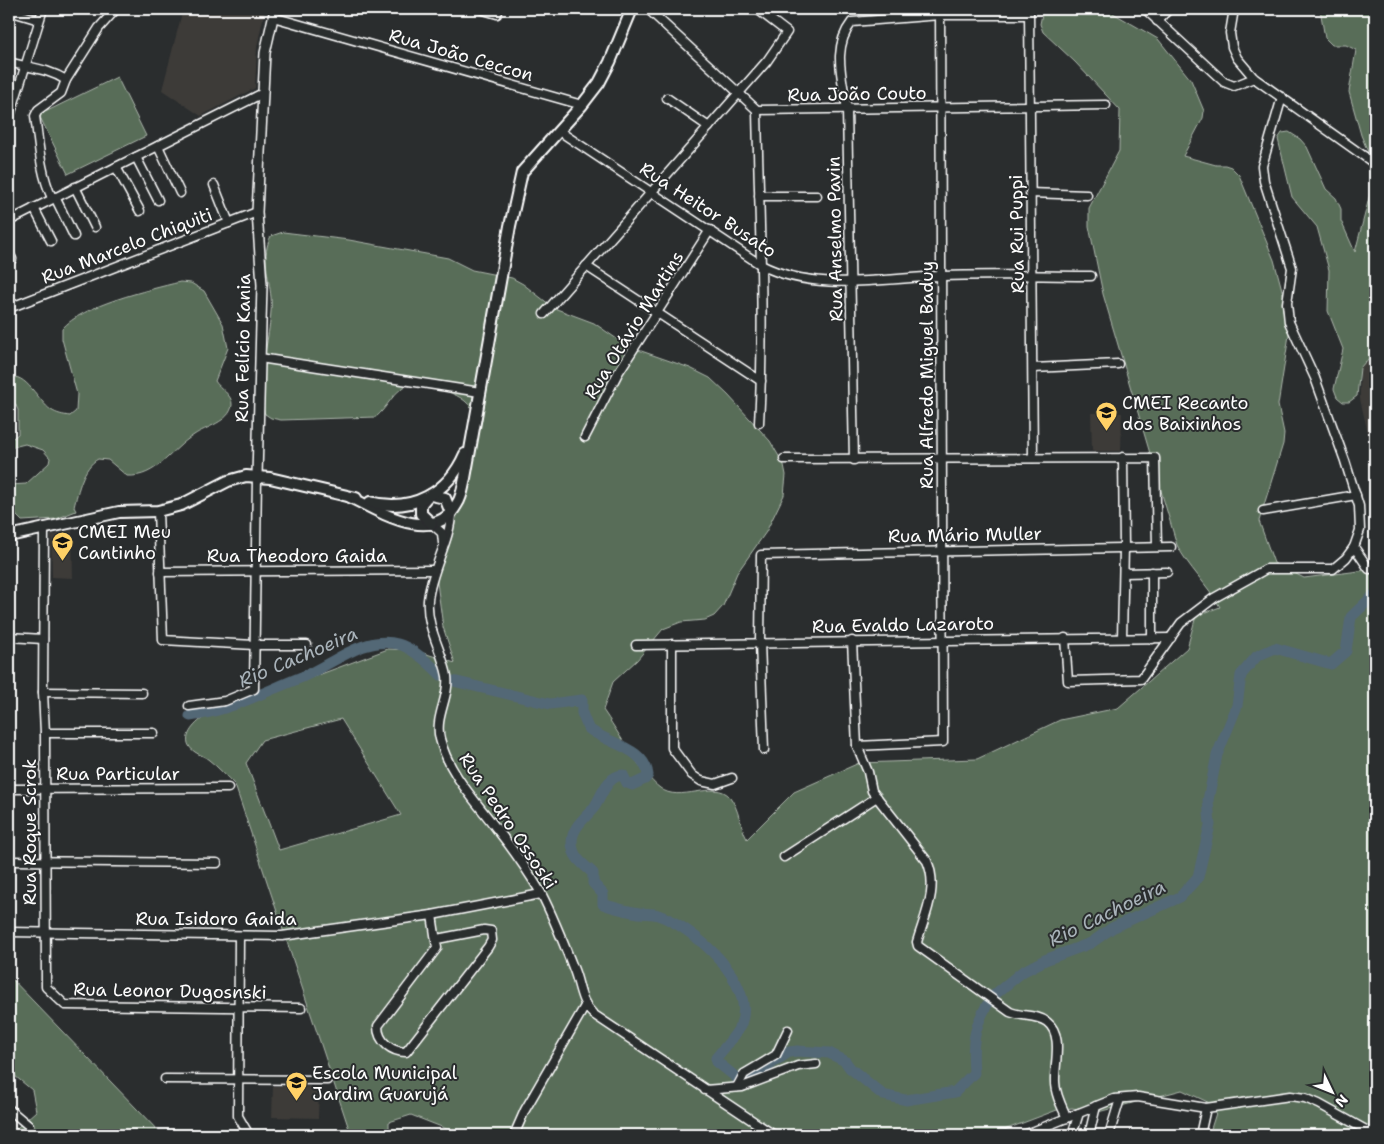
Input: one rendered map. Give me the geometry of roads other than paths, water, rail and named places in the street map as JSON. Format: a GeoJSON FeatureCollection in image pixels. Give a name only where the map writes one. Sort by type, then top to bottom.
{"type":"FeatureCollection","features":[{"type":"Feature","properties":{"kind":"main road"},"geometry":{"type":"LineString","coordinates":[[350,497],[407,522],[432,524],[442,520],[451,513],[460,498],[517,187],[522,172],[531,159],[559,131],[600,83],[632,9]]}},
{"type":"Feature","properties":{"kind":"main road"},"geometry":{"type":"LineString","coordinates":[[9,536],[119,512],[158,511],[187,502],[239,477],[257,476],[389,506],[407,505],[428,496],[446,485],[455,474],[471,442]]}},
{"type":"Feature","properties":{"kind":"main road"},"geometry":{"type":"LineString","coordinates":[[428,496],[445,498],[451,513]]}},
{"type":"Feature","properties":{"kind":"main road"},"geometry":{"type":"LineString","coordinates":[[428,496],[422,504],[421,514],[432,524]]}},
{"type":"Feature","properties":{"kind":"street"},"geometry":{"type":"LineString","coordinates":[[9,119],[43,9]]}},
{"type":"Feature","properties":{"kind":"street"},"geometry":{"type":"LineString","coordinates":[[74,236],[45,183],[35,116],[38,110],[61,92],[66,80],[99,28],[116,9]]}},
{"type":"Feature","properties":{"kind":"street"},"geometry":{"type":"LineString","coordinates":[[480,9],[497,14],[499,9]]}},
{"type":"Feature","properties":{"kind":"street"},"geometry":{"type":"LineString","coordinates":[[648,9],[757,110],[761,265],[759,423]]}},
{"type":"Feature","properties":{"kind":"street"},"geometry":{"type":"LineString","coordinates":[[544,314],[767,61],[787,32],[757,9]]}},
{"type":"Feature","properties":{"kind":"street"},"geometry":{"type":"LineString","coordinates":[[1145,9],[1224,82],[1234,86],[1254,78]]}},
{"type":"Feature","properties":{"kind":"street"},"geometry":{"type":"LineString","coordinates":[[1157,20],[1169,9]]}},
{"type":"Feature","properties":{"kind":"street"},"geometry":{"type":"LineString","coordinates":[[1234,9],[1230,34],[1232,47],[1237,58],[1254,78],[1375,164]]}},
{"type":"Feature","properties":{"kind":"street"},"geometry":{"type":"LineString","coordinates":[[9,11],[39,20]]}},
{"type":"Feature","properties":{"kind":"street"},"geometry":{"type":"LineString","coordinates":[[940,12],[1029,12]]}},
{"type":"Feature","properties":{"kind":"street","name":"Rua Anselmo Pavin"},"geometry":{"type":"LineString","coordinates":[[854,460],[847,110],[840,65],[840,46],[844,32],[852,22],[940,12]]}},
{"type":"Feature","properties":{"kind":"street","name":"Rua Alfredo Miguel Baduy"},"geometry":{"type":"LineString","coordinates":[[857,746],[943,742],[944,640],[941,460],[942,108],[940,12]]}},
{"type":"Feature","properties":{"kind":"street","name":"Rua Rui Puppi"},"geometry":{"type":"LineString","coordinates":[[1029,12],[1032,106],[1030,193],[1033,368],[1032,458]]}},
{"type":"Feature","properties":{"kind":"street","name":"Rua João Ceccon"},"geometry":{"type":"LineString","coordinates":[[274,13],[582,105]]}},
{"type":"Feature","properties":{"kind":"street","name":"Rua Felício Kania"},"geometry":{"type":"LineString","coordinates":[[188,706],[225,701],[254,689],[262,285],[257,212],[264,53],[274,13]]}},
{"type":"Feature","properties":{"kind":"street"},"geometry":{"type":"LineString","coordinates":[[9,62],[26,67],[35,66],[54,72],[66,80]]}},
{"type":"Feature","properties":{"kind":"street"},"geometry":{"type":"LineString","coordinates":[[9,221],[261,94]]}},
{"type":"Feature","properties":{"kind":"street"},"geometry":{"type":"LineString","coordinates":[[1065,638],[1068,681],[1141,679],[1181,623],[1214,598],[1266,569],[1333,569],[1346,558],[1354,547],[1360,530],[1361,516],[1356,495],[1316,378],[1289,322],[1288,303],[1292,268],[1267,195],[1262,166],[1282,97]]}},
{"type":"Feature","properties":{"kind":"street"},"geometry":{"type":"LineString","coordinates":[[667,98],[709,127]]}},
{"type":"Feature","properties":{"kind":"street","name":"Rua João Couto"},"geometry":{"type":"LineString","coordinates":[[757,110],[1106,105]]}},
{"type":"Feature","properties":{"kind":"street","name":"Rua Heitor Busato"},"geometry":{"type":"LineString","coordinates":[[559,131],[761,265],[780,275],[800,279],[850,282],[942,276],[1091,276]]}},
{"type":"Feature","properties":{"kind":"street"},"geometry":{"type":"LineString","coordinates":[[158,146],[180,193]]}},
{"type":"Feature","properties":{"kind":"street"},"geometry":{"type":"LineString","coordinates":[[136,157],[158,200]]}},
{"type":"Feature","properties":{"kind":"street"},"geometry":{"type":"LineString","coordinates":[[116,167],[140,212]]}},
{"type":"Feature","properties":{"kind":"street"},"geometry":{"type":"LineString","coordinates":[[214,185],[229,223]]}},
{"type":"Feature","properties":{"kind":"street"},"geometry":{"type":"LineString","coordinates":[[75,187],[94,227]]}},
{"type":"Feature","properties":{"kind":"street"},"geometry":{"type":"LineString","coordinates":[[1030,193],[1087,195]]}},
{"type":"Feature","properties":{"kind":"street"},"geometry":{"type":"LineString","coordinates":[[759,196],[817,196]]}},
{"type":"Feature","properties":{"kind":"street"},"geometry":{"type":"LineString","coordinates":[[34,208],[50,241]]}},
{"type":"Feature","properties":{"kind":"street","name":"Rua Marcelo Chiquiti"},"geometry":{"type":"LineString","coordinates":[[9,308],[257,212]]}},
{"type":"Feature","properties":{"kind":"street","name":"Rua Otávio Martins"},"geometry":{"type":"LineString","coordinates":[[585,436],[618,372],[658,314],[710,230]]}},
{"type":"Feature","properties":{"kind":"street"},"geometry":{"type":"LineString","coordinates":[[586,266],[761,381]]}},
{"type":"Feature","properties":{"kind":"street"},"geometry":{"type":"LineString","coordinates":[[260,358],[480,392]]}},
{"type":"Feature","properties":{"kind":"street"},"geometry":{"type":"LineString","coordinates":[[1033,368],[1118,364]]}},
{"type":"Feature","properties":{"kind":"street"},"geometry":{"type":"LineString","coordinates":[[1122,638],[1124,573],[1123,457]]}},
{"type":"Feature","properties":{"kind":"street"},"geometry":{"type":"LineString","coordinates":[[784,459],[1154,458],[1157,546]]}},
{"type":"Feature","properties":{"kind":"street"},"geometry":{"type":"LineString","coordinates":[[1263,511],[1356,495]]}},
{"type":"Feature","properties":{"kind":"street"},"geometry":{"type":"LineString","coordinates":[[158,511],[163,640],[254,646],[307,645]]}},
{"type":"Feature","properties":{"kind":"street","name":"Rua Pedro Ossoski"},"geometry":{"type":"LineString","coordinates":[[451,513],[450,527],[434,570],[428,599],[428,618],[447,681],[438,723],[440,738],[445,756],[458,779],[498,830],[541,894],[575,972],[585,1006]]}},
{"type":"Feature","properties":{"kind":"street"},"geometry":{"type":"LineString","coordinates":[[432,524],[442,533],[443,543]]}},
{"type":"Feature","properties":{"kind":"street","name":"Rua Roque Scrok"},"geometry":{"type":"LineString","coordinates":[[44,527],[42,692],[46,789],[46,987]]}},
{"type":"Feature","properties":{"kind":"street","name":"Rua Mário Muller"},"geometry":{"type":"LineString","coordinates":[[760,642],[761,555],[1170,547]]}},
{"type":"Feature","properties":{"kind":"street"},"geometry":{"type":"LineString","coordinates":[[1354,547],[1369,569],[1375,568]]}},
{"type":"Feature","properties":{"kind":"street","name":"Rua Theodoro Gaida"},"geometry":{"type":"LineString","coordinates":[[160,572],[434,570]]}},
{"type":"Feature","properties":{"kind":"street"},"geometry":{"type":"LineString","coordinates":[[1152,572],[1152,639]]}},
{"type":"Feature","properties":{"kind":"street"},"geometry":{"type":"LineString","coordinates":[[1124,573],[1167,572]]}},
{"type":"Feature","properties":{"kind":"street"},"geometry":{"type":"LineString","coordinates":[[9,637],[43,638]]}},
{"type":"Feature","properties":{"kind":"street","name":"Rua Evaldo Lazaroto"},"geometry":{"type":"LineString","coordinates":[[636,645],[852,640],[1171,638]]}},
{"type":"Feature","properties":{"kind":"street"},"geometry":{"type":"LineString","coordinates":[[852,640],[857,746],[868,772],[872,791],[927,861],[932,873],[931,895],[917,942],[918,946],[1010,1012],[1020,1017],[1037,1018],[1047,1022],[1052,1029],[1057,1050],[1055,1082],[1067,1118]]}},
{"type":"Feature","properties":{"kind":"street"},"geometry":{"type":"LineString","coordinates":[[760,642],[764,750]]}},
{"type":"Feature","properties":{"kind":"street"},"geometry":{"type":"LineString","coordinates":[[672,644],[672,748],[692,775],[701,782],[715,784],[732,778]]}},
{"type":"Feature","properties":{"kind":"street"},"geometry":{"type":"LineString","coordinates":[[42,692],[142,693]]}},
{"type":"Feature","properties":{"kind":"street"},"geometry":{"type":"LineString","coordinates":[[45,733],[154,733]]}},
{"type":"Feature","properties":{"kind":"street","name":"Rua Particular"},"geometry":{"type":"LineString","coordinates":[[9,789],[228,788]]}},
{"type":"Feature","properties":{"kind":"street"},"geometry":{"type":"LineString","coordinates":[[784,857],[877,797]]}},
{"type":"Feature","properties":{"kind":"street"},"geometry":{"type":"LineString","coordinates":[[9,861],[217,863]]}},
{"type":"Feature","properties":{"kind":"street","name":"Rua Isidoro Gaida"},"geometry":{"type":"LineString","coordinates":[[9,932],[282,936],[432,915],[541,894]]}},
{"type":"Feature","properties":{"kind":"street"},"geometry":{"type":"LineString","coordinates":[[432,915],[437,948],[430,960],[378,1026],[378,1033],[385,1044],[397,1052],[406,1052],[492,940],[491,931],[484,930],[437,939]]}},
{"type":"Feature","properties":{"kind":"street"},"geometry":{"type":"LineString","coordinates":[[239,936],[238,1116],[249,1135]]}},
{"type":"Feature","properties":{"kind":"street","name":"Rua Leonor Dugosnski"},"geometry":{"type":"LineString","coordinates":[[46,987],[65,1004],[301,1008]]}},
{"type":"Feature","properties":{"kind":"street"},"geometry":{"type":"LineString","coordinates":[[514,1135],[525,1110],[585,1006],[705,1090],[774,1135]]}},
{"type":"Feature","properties":{"kind":"street"},"geometry":{"type":"LineString","coordinates":[[737,1087],[744,1074],[776,1055],[788,1030]]}},
{"type":"Feature","properties":{"kind":"street"},"geometry":{"type":"LineString","coordinates":[[705,1090],[737,1087],[798,1066],[816,1064]]}},
{"type":"Feature","properties":{"kind":"street"},"geometry":{"type":"LineString","coordinates":[[166,1079],[327,1080]]}},
{"type":"Feature","properties":{"kind":"street"},"geometry":{"type":"LineString","coordinates":[[1024,1135],[1096,1106],[1120,1099],[1138,1097],[1206,1108],[1290,1096],[1305,1098],[1375,1135]]}},
{"type":"Feature","properties":{"kind":"street"},"geometry":{"type":"LineString","coordinates":[[1109,1135],[1120,1099]]}},
{"type":"Feature","properties":{"kind":"street"},"geometry":{"type":"LineString","coordinates":[[1089,1135],[1096,1106]]}},
{"type":"Feature","properties":{"kind":"street"},"geometry":{"type":"LineString","coordinates":[[1200,1135],[1206,1108]]}},
{"type":"Feature","properties":{"kind":"street"},"geometry":{"type":"LineString","coordinates":[[9,1109],[29,1126]]}},
{"type":"Feature","properties":{"kind":"street"},"geometry":{"type":"LineString","coordinates":[[1072,1135],[1079,1113]]}},
{"type":"Feature","properties":{"kind":"waterway","name":"Rio Cachoeira"},"geometry":{"type":"LineString","coordinates":[[993,996],[1022,972],[1045,960],[1091,943],[1112,928],[1180,897],[1198,877],[1210,825],[1208,800],[1217,755],[1237,706],[1241,675],[1257,656],[1275,648],[1331,664],[1346,651],[1351,617],[1375,594]]}},
{"type":"Feature","properties":{"kind":"waterway","name":"Rio Cachoeira"},"geometry":{"type":"LineString","coordinates":[[190,716],[219,710],[247,700],[313,672],[360,647],[372,644],[385,642],[404,646],[421,657],[441,675]]}},
{"type":"Feature","properties":{"kind":"waterway","name":"Rio Cachoeira"},"geometry":{"type":"LineString","coordinates":[[453,681],[550,704],[582,700],[582,713],[588,728],[640,758],[648,775],[645,779],[632,785],[627,783],[623,775],[617,776],[609,782],[595,806],[574,831],[572,847],[579,860],[593,873],[593,883],[603,894],[603,904],[639,913],[656,914],[672,921],[704,944],[719,958],[731,974],[740,991],[743,1008],[741,1024],[716,1058],[717,1062],[742,1082],[746,1083],[789,1052],[797,1051],[829,1053],[845,1061],[850,1068],[883,1095],[906,1100],[955,1092],[974,1073],[974,1038],[987,1005]]}},
{"type":"Feature","properties":{"kind":"place","name":"CMEI Recanto dos Baixinhos"},"geometry":{"type":"Point","coordinates":[1106,432]}},
{"type":"Feature","properties":{"kind":"place","name":"CMEI Meu Cantinho"},"geometry":{"type":"Point","coordinates":[62,561]}},
{"type":"Feature","properties":{"kind":"place","name":"Escola Municipal Jardim Guarujá"},"geometry":{"type":"Point","coordinates":[296,1102]}}]}
